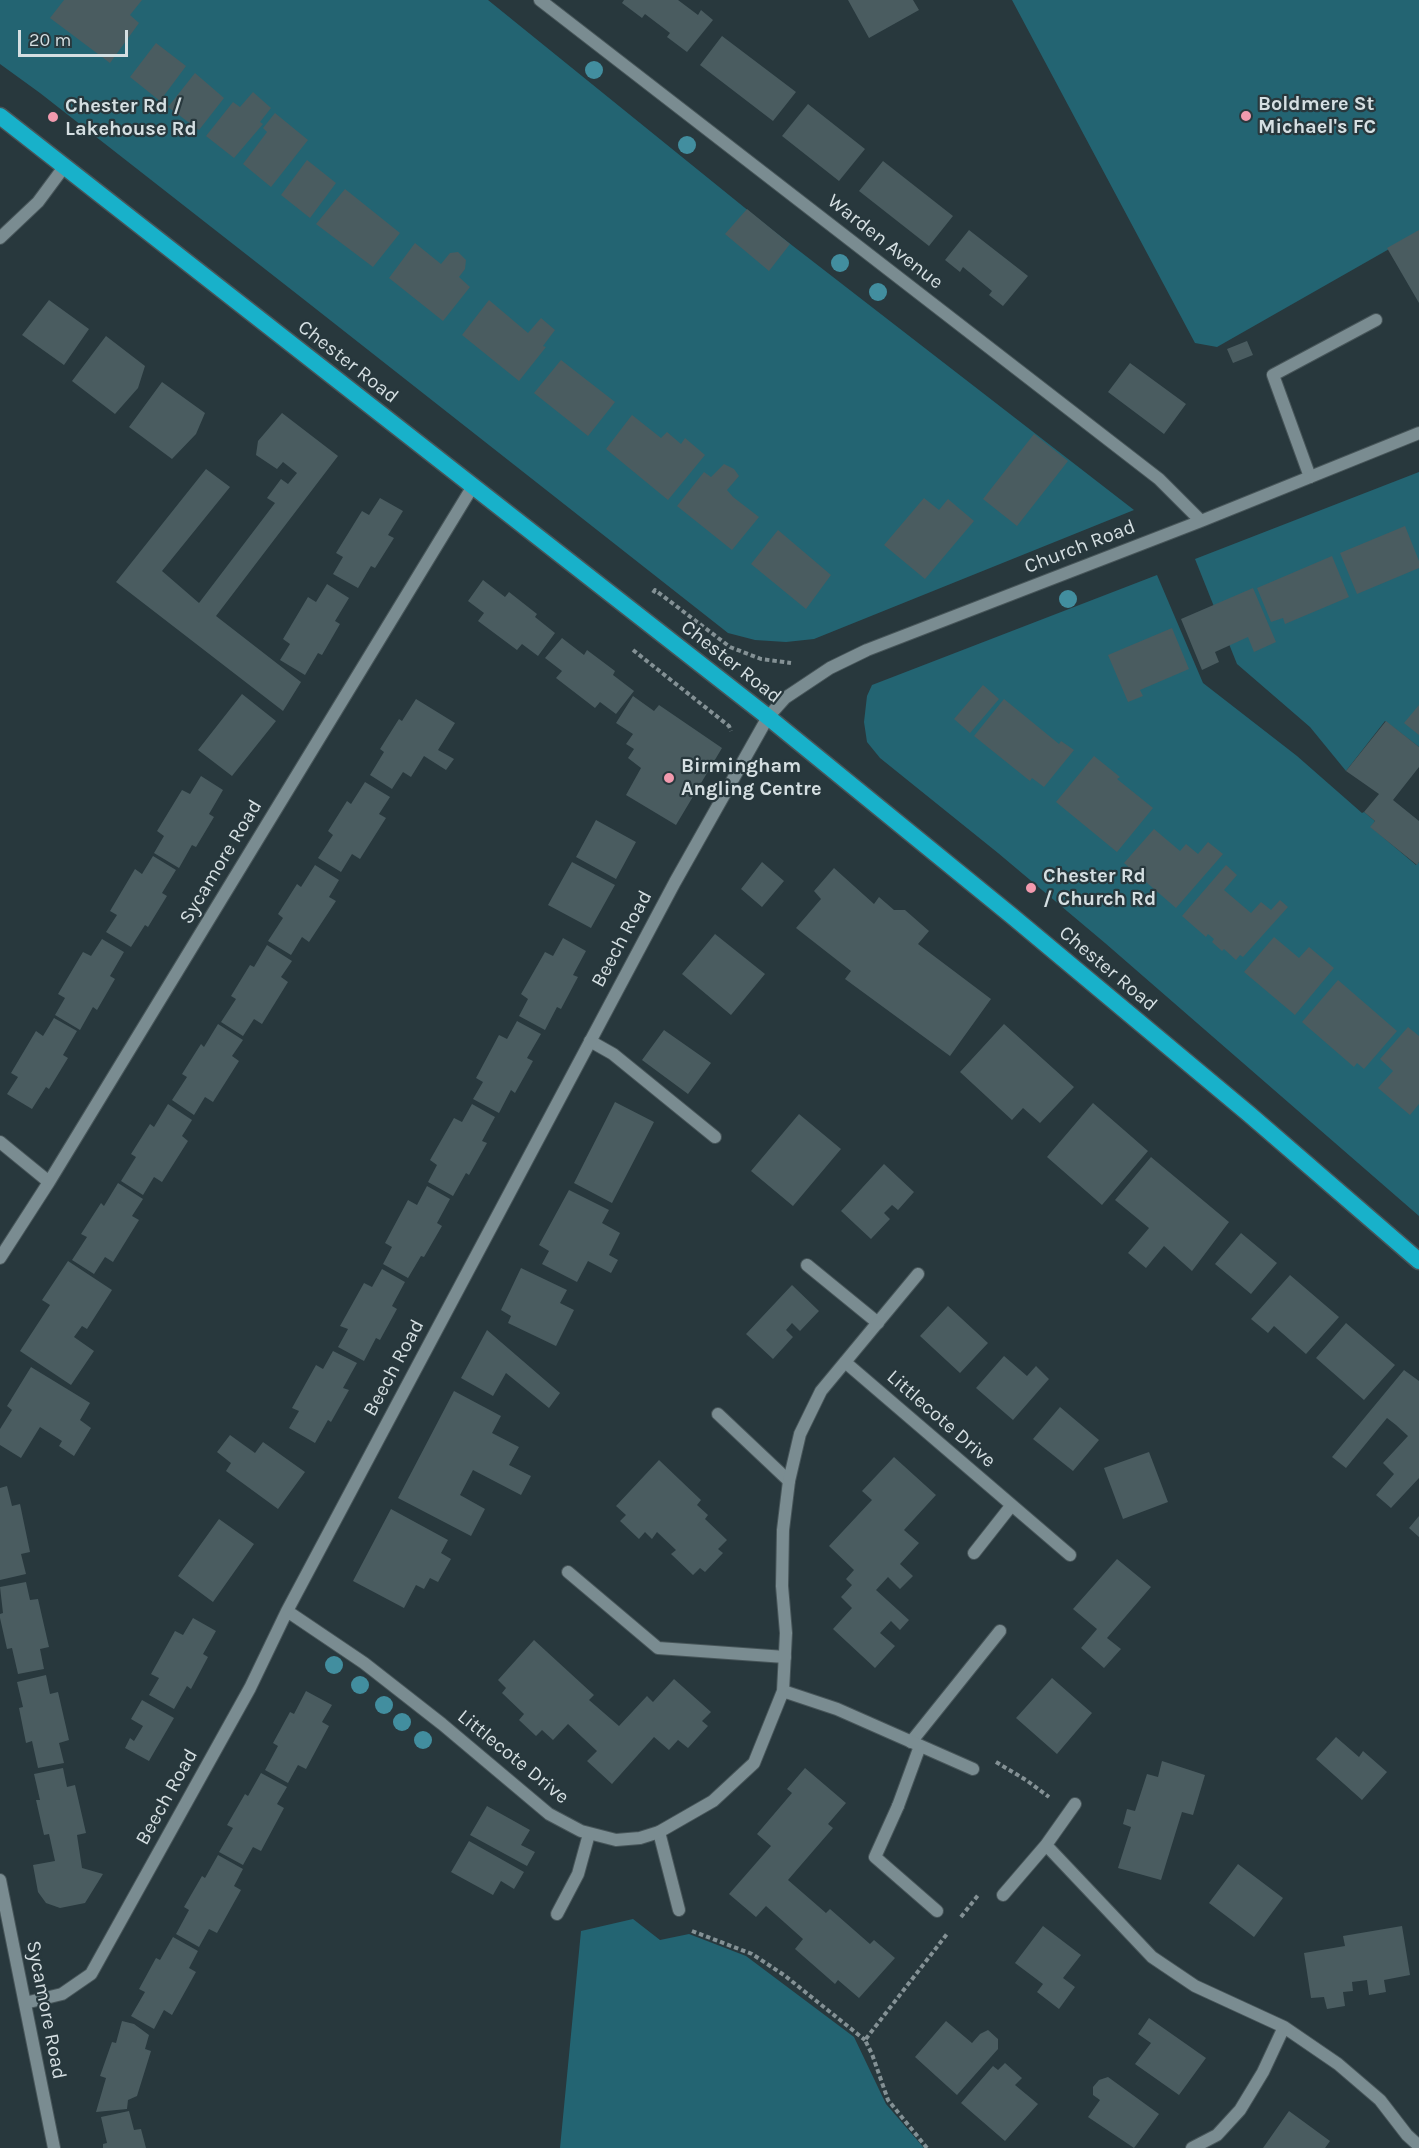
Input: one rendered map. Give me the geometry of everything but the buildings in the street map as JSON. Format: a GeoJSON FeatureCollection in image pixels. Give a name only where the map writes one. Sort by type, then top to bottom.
{"type":"FeatureCollection","features":[{"type":"Feature","properties":{"kind":"highway","name":"Chester Road"},"geometry":{"type":"LineString","coordinates":[[0,116],[768,717],[1012,916],[1249,1114],[1419,1261]]}},
{"type":"Feature","properties":{"kind":"street","name":"Warden Avenue"},"geometry":{"type":"LineString","coordinates":[[540,0],[1159,479],[1201,521]]}},
{"type":"Feature","properties":{"kind":"street"},"geometry":{"type":"LineString","coordinates":[[0,238],[38,202],[64,167]]}},
{"type":"Feature","properties":{"kind":"street"},"geometry":{"type":"LineString","coordinates":[[1310,477],[1273,375],[1376,320]]}},
{"type":"Feature","properties":{"kind":"street","name":"Church Road"},"geometry":{"type":"LineString","coordinates":[[768,717],[785,698],[830,668],[867,650],[1201,521],[1419,433]]}},
{"type":"Feature","properties":{"kind":"street","name":"Sycamore Road"},"geometry":{"type":"LineString","coordinates":[[0,1258],[49,1182],[473,486]]}},
{"type":"Feature","properties":{"kind":"street","name":"Beech Road"},"geometry":{"type":"LineString","coordinates":[[25,2003],[62,1994],[91,1974],[250,1688],[287,1611],[590,1041],[675,882],[768,717]]}},
{"type":"Feature","properties":{"kind":"street"},"geometry":{"type":"LineString","coordinates":[[590,1041],[613,1054],[715,1137]]}},
{"type":"Feature","properties":{"kind":"street"},"geometry":{"type":"LineString","coordinates":[[0,1142],[49,1182]]}},
{"type":"Feature","properties":{"kind":"street"},"geometry":{"type":"LineString","coordinates":[[807,1265],[878,1323]]}},
{"type":"Feature","properties":{"kind":"street","name":"Littlecote Drive"},"geometry":{"type":"LineString","coordinates":[[287,1611],[364,1663],[442,1724],[549,1814],[589,1834],[616,1840],[640,1838],[659,1832],[713,1802],[754,1763],[783,1691],[786,1633],[782,1586],[783,1530],[789,1481],[800,1434],[821,1391],[918,1274]]}},
{"type":"Feature","properties":{"kind":"street","name":"Littlecote Drive"},"geometry":{"type":"LineString","coordinates":[[845,1362],[1070,1555]]}},
{"type":"Feature","properties":{"kind":"street"},"geometry":{"type":"LineString","coordinates":[[718,1414],[789,1481]]}},
{"type":"Feature","properties":{"kind":"street"},"geometry":{"type":"LineString","coordinates":[[974,1553],[1011,1506]]}},
{"type":"Feature","properties":{"kind":"street"},"geometry":{"type":"LineString","coordinates":[[568,1572],[658,1648],[785,1657]]}},
{"type":"Feature","properties":{"kind":"street"},"geometry":{"type":"LineString","coordinates":[[938,1911],[875,1857],[898,1806],[916,1744],[1000,1631]]}},
{"type":"Feature","properties":{"kind":"street"},"geometry":{"type":"LineString","coordinates":[[783,1691],[837,1709],[973,1769]]}},
{"type":"Feature","properties":{"kind":"street"},"geometry":{"type":"LineString","coordinates":[[1007,1891],[1046,1845],[1075,1804]]}},
{"type":"Feature","properties":{"kind":"street"},"geometry":{"type":"LineString","coordinates":[[659,1832],[679,1910]]}},
{"type":"Feature","properties":{"kind":"street"},"geometry":{"type":"LineString","coordinates":[[557,1914],[578,1874],[589,1834]]}},
{"type":"Feature","properties":{"kind":"street"},"geometry":{"type":"LineString","coordinates":[[1046,1845],[1152,1957],[1195,1986],[1284,2027],[1338,2064],[1380,2100],[1407,2135],[1419,2146]]}},
{"type":"Feature","properties":{"kind":"street","name":"Sycamore Road"},"geometry":{"type":"LineString","coordinates":[[0,1880],[54,2148]]}},
{"type":"Feature","properties":{"kind":"street"},"geometry":{"type":"LineString","coordinates":[[1192,2148],[1217,2135],[1240,2110],[1263,2072],[1284,2027]]}},
{"type":"Feature","properties":{"kind":"path"},"geometry":{"type":"LineString","coordinates":[[655,590],[730,647],[761,659],[830,668]]}},
{"type":"Feature","properties":{"kind":"path"},"geometry":{"type":"LineString","coordinates":[[630,647],[729,726],[734,738],[735,775]]}},
{"type":"Feature","properties":{"kind":"path"},"geometry":{"type":"LineString","coordinates":[[973,1769],[982,1754],[1026,1780],[1052,1800]]}},
{"type":"Feature","properties":{"kind":"path"},"geometry":{"type":"LineString","coordinates":[[957,1923],[992,1877],[1007,1891]]}},
{"type":"Feature","properties":{"kind":"path"},"geometry":{"type":"LineString","coordinates":[[679,1910],[685,1928],[752,1954],[784,1975],[865,2040],[888,2100],[927,2148]]}},
{"type":"Feature","properties":{"kind":"path"},"geometry":{"type":"LineString","coordinates":[[865,2040],[950,1932]]}},
{"type":"Feature","properties":{"kind":"shaded area"},"geometry":{"type":"Polygon","coordinates":[[[0,0],[488,0],[771,229],[1134,510],[814,639],[786,642],[755,640],[728,633],[0,64],[0,0]]]}},
{"type":"Feature","properties":{"kind":"shaded area","name":"Boldmere St Michael's FC"},"geometry":{"type":"Polygon","coordinates":[[[1012,0],[1419,0],[1419,232],[1217,347],[1195,343],[1012,0]]]}},
{"type":"Feature","properties":{"kind":"shaded area"},"geometry":{"type":"Polygon","coordinates":[[[1419,472],[1419,747],[1385,721],[1346,771],[1310,727],[1237,664],[1195,559],[1419,472]]]}},
{"type":"Feature","properties":{"kind":"shaded area"},"geometry":{"type":"Polygon","coordinates":[[[1157,575],[1203,683],[1297,756],[1362,813],[1364,812],[1375,821],[1371,827],[1416,865],[1419,862],[1419,1216],[1105,943],[880,758],[867,742],[864,722],[867,696],[872,685],[1157,575]]]}},
{"type":"Feature","properties":{"kind":"shaded area"},"geometry":{"type":"Polygon","coordinates":[[[633,1919],[660,1940],[689,1934],[746,1956],[854,2037],[886,2104],[924,2148],[560,2148],[581,1931],[633,1919]]]}},
{"type":"Feature","properties":{"kind":"place","name":"Boldmere St Michael's FC"},"geometry":{"type":"Point","coordinates":[1246,116]}},
{"type":"Feature","properties":{"kind":"place","name":"Chester Rd / Lakehouse Rd"},"geometry":{"type":"Point","coordinates":[53,117]}},
{"type":"Feature","properties":{"kind":"place","name":"Birmingham Angling Centre"},"geometry":{"type":"Point","coordinates":[669,778]}},
{"type":"Feature","properties":{"kind":"place","name":"Chester Rd / Church Rd"},"geometry":{"type":"Point","coordinates":[1031,888]}}]}
